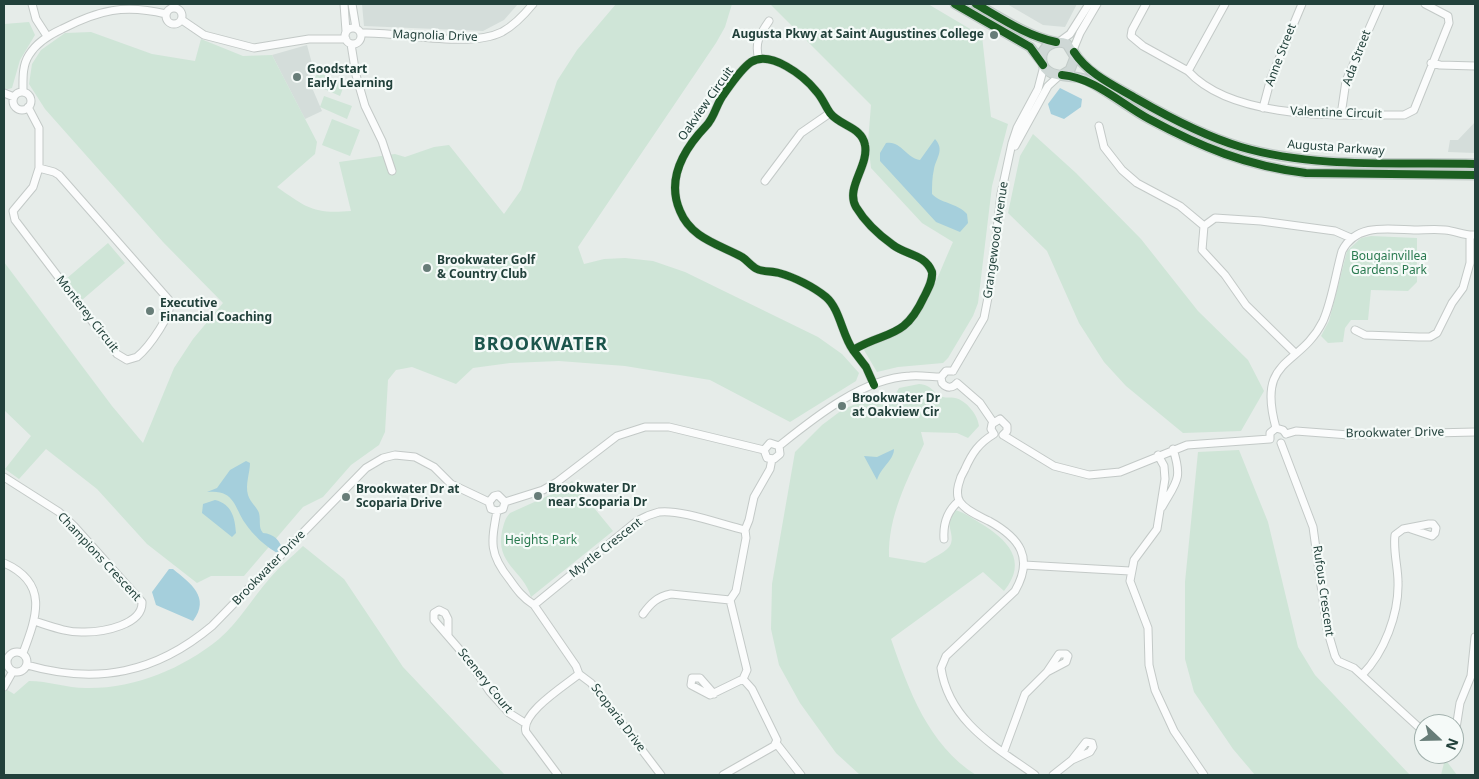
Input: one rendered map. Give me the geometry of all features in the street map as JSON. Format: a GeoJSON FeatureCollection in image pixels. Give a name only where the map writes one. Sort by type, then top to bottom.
{"type":"FeatureCollection","features":[{"type":"Feature","properties":{"kind":"main road"},"geometry":{"type":"LineString","coordinates":[[955,4],[1030,47],[1043,66],[1051,73],[1061,75],[1073,66],[1073,51],[1067,44],[1042,39],[976,4]]}},
{"type":"Feature","properties":{"kind":"main road"},"geometry":{"type":"LineString","coordinates":[[1043,66],[1044,50],[1057,42]]}},
{"type":"Feature","properties":{"kind":"main road","name":"Augusta Parkway"},"geometry":{"type":"LineString","coordinates":[[1073,51],[1090,71],[1164,114],[1192,128],[1240,146],[1292,158],[1321,161],[1475,164]]}},
{"type":"Feature","properties":{"kind":"main road","name":"Augusta Parkway"},"geometry":{"type":"LineString","coordinates":[[1061,75],[1084,80],[1193,142],[1217,153],[1248,162],[1306,173],[1475,176]]}},
{"type":"Feature","properties":{"kind":"street"},"geometry":{"type":"LineString","coordinates":[[32,4],[36,19],[47,36]]}},
{"type":"Feature","properties":{"kind":"street"},"geometry":{"type":"LineString","coordinates":[[344,4],[353,36]]}},
{"type":"Feature","properties":{"kind":"street"},"geometry":{"type":"LineString","coordinates":[[352,4],[356,75],[365,106],[382,141],[392,171]]}},
{"type":"Feature","properties":{"kind":"street","name":"Magnolia Drive"},"geometry":{"type":"LineString","coordinates":[[353,36],[384,34],[467,39],[489,37],[511,26],[533,4]]}},
{"type":"Feature","properties":{"kind":"street"},"geometry":{"type":"LineString","coordinates":[[1057,42],[1070,34],[1089,4]]}},
{"type":"Feature","properties":{"kind":"street"},"geometry":{"type":"LineString","coordinates":[[1073,51],[1080,33],[1097,4]]}},
{"type":"Feature","properties":{"kind":"street","name":"Valentine Circuit"},"geometry":{"type":"LineString","coordinates":[[1146,4],[1132,30],[1132,36],[1143,46],[1223,95],[1263,108],[1310,114],[1341,115],[1408,114],[1414,110],[1431,63],[1449,23],[1448,16],[1425,4]]}},
{"type":"Feature","properties":{"kind":"street"},"geometry":{"type":"LineString","coordinates":[[1188,72],[1225,4]]}},
{"type":"Feature","properties":{"kind":"street","name":"Anne Street"},"geometry":{"type":"LineString","coordinates":[[1263,108],[1271,78],[1302,4]]}},
{"type":"Feature","properties":{"kind":"street","name":"Ada Street"},"geometry":{"type":"LineString","coordinates":[[1341,115],[1346,81],[1380,4]]}},
{"type":"Feature","properties":{"kind":"street"},"geometry":{"type":"LineString","coordinates":[[23,92],[23,69],[28,56],[47,36],[86,16],[115,6],[166,14]]}},
{"type":"Feature","properties":{"kind":"street"},"geometry":{"type":"LineString","coordinates":[[166,14],[170,8],[175,6],[182,12],[182,20]]}},
{"type":"Feature","properties":{"kind":"street"},"geometry":{"type":"LineString","coordinates":[[166,14],[171,24],[179,23],[182,20]]}},
{"type":"Feature","properties":{"kind":"street"},"geometry":{"type":"LineString","coordinates":[[182,20],[204,35],[254,48],[310,39],[353,36]]}},
{"type":"Feature","properties":{"kind":"street"},"geometry":{"type":"LineString","coordinates":[[769,21],[758,36],[757,53],[759,59],[776,62],[809,84],[823,99],[830,112],[860,134],[865,145],[865,159],[853,197],[856,206],[875,231],[894,247],[925,261],[932,272],[930,284],[922,303],[905,326],[894,334],[871,341],[853,350]]}},
{"type":"Feature","properties":{"kind":"street","name":"Oakview Circuit"},"geometry":{"type":"LineString","coordinates":[[759,59],[746,67],[725,93],[710,122],[695,138],[683,157],[674,183],[679,210],[689,227],[710,242],[742,257],[756,268],[788,277],[828,298],[846,341],[866,367],[874,385]]}},
{"type":"Feature","properties":{"kind":"street"},"geometry":{"type":"LineString","coordinates":[[1431,63],[1475,66]]}},
{"type":"Feature","properties":{"kind":"street","name":"Grangewood Avenue"},"geometry":{"type":"LineString","coordinates":[[953,371],[984,318],[988,302],[1001,194],[1016,128],[1038,89],[1043,66]]}},
{"type":"Feature","properties":{"kind":"street","name":"Grangewood Avenue"},"geometry":{"type":"LineString","coordinates":[[1009,161],[1023,130],[1048,86],[1061,75]]}},
{"type":"Feature","properties":{"kind":"street"},"geometry":{"type":"LineString","coordinates":[[14,97],[23,92]]}},
{"type":"Feature","properties":{"kind":"street"},"geometry":{"type":"LineString","coordinates":[[14,97],[13,102],[16,107],[21,109],[28,107],[30,97],[23,92]]}},
{"type":"Feature","properties":{"kind":"street"},"geometry":{"type":"LineString","coordinates":[[4,93],[14,97]]}},
{"type":"Feature","properties":{"kind":"street","name":"Monterey Circuit"},"geometry":{"type":"LineString","coordinates":[[28,107],[39,128],[39,168],[33,187],[13,211],[15,220],[117,354],[127,360],[138,357],[168,315],[171,307],[169,300],[59,176],[54,172],[39,168]]}},
{"type":"Feature","properties":{"kind":"street"},"geometry":{"type":"LineString","coordinates":[[764,181],[800,133],[830,112]]}},
{"type":"Feature","properties":{"kind":"street"},"geometry":{"type":"LineString","coordinates":[[1099,126],[1104,147],[1122,170],[1137,183],[1180,206],[1204,226]]}},
{"type":"Feature","properties":{"kind":"street"},"geometry":{"type":"LineString","coordinates":[[1295,353],[1246,305],[1225,275],[1202,250],[1204,226],[1215,218],[1268,222],[1335,231],[1351,238]]}},
{"type":"Feature","properties":{"kind":"street"},"geometry":{"type":"LineString","coordinates":[[1276,428],[1271,409],[1271,389],[1275,376],[1286,360],[1306,343],[1323,321],[1342,250],[1351,238],[1374,228],[1444,230],[1473,235],[1470,262],[1463,288],[1452,303],[1437,333],[1430,337],[1419,338],[1365,335],[1355,330]]}},
{"type":"Feature","properties":{"kind":"street"},"geometry":{"type":"LineString","coordinates":[[957,383],[952,387],[947,387],[942,383],[941,377],[946,371],[953,371],[957,375],[957,383],[980,403],[993,422]]}},
{"type":"Feature","properties":{"kind":"street"},"geometry":{"type":"LineString","coordinates":[[779,446],[770,443],[764,450],[765,456],[772,459],[778,456],[779,446],[836,403],[874,385],[910,376],[941,377]]}},
{"type":"Feature","properties":{"kind":"street"},"geometry":{"type":"LineString","coordinates":[[993,422],[1000,419],[1006,423],[1007,431],[1002,435]]}},
{"type":"Feature","properties":{"kind":"street"},"geometry":{"type":"LineString","coordinates":[[993,422],[991,429],[994,434]]}},
{"type":"Feature","properties":{"kind":"street","name":"Brookwater Drive"},"geometry":{"type":"LineString","coordinates":[[489,502],[494,496],[498,495],[505,502],[543,490],[616,436],[645,427],[669,427],[764,450]]}},
{"type":"Feature","properties":{"kind":"street"},"geometry":{"type":"LineString","coordinates":[[1035,775],[1011,759],[1004,751],[993,747],[973,730],[956,707],[940,668],[946,656],[1014,591],[1022,578],[1024,565],[1021,551],[1013,537],[966,508],[959,500],[958,490],[961,476],[971,456],[979,445],[994,434],[1002,435],[1054,466],[1089,476],[1120,472],[1172,449],[1201,443],[1270,438],[1274,442],[1281,443],[1285,440],[1286,434],[1281,428],[1276,428],[1270,433],[1270,438]]}},
{"type":"Feature","properties":{"kind":"street","name":"Brookwater Drive"},"geometry":{"type":"LineString","coordinates":[[1286,434],[1296,432],[1349,435],[1475,432]]}},
{"type":"Feature","properties":{"kind":"street","name":"Rufous Crescent"},"geometry":{"type":"LineString","coordinates":[[1281,443],[1313,528],[1327,629],[1335,656],[1338,661],[1349,665],[1362,675],[1414,723]]}},
{"type":"Feature","properties":{"kind":"street"},"geometry":{"type":"LineString","coordinates":[[1159,512],[1178,481],[1179,471],[1172,449]]}},
{"type":"Feature","properties":{"kind":"street","name":"Brookwater Drive"},"geometry":{"type":"LineString","coordinates":[[27,665],[68,674],[94,675],[129,670],[158,661],[188,645],[212,626],[366,468],[383,458],[406,455],[424,461],[451,484],[489,502],[491,509],[497,511]]}},
{"type":"Feature","properties":{"kind":"street"},"geometry":{"type":"LineString","coordinates":[[1158,455],[1165,472],[1157,529],[1134,560],[1130,571],[1132,592],[1142,607],[1148,628],[1148,665],[1155,690],[1174,731],[1204,775]]}},
{"type":"Feature","properties":{"kind":"street"},"geometry":{"type":"LineString","coordinates":[[714,694],[743,679],[747,670],[730,600],[736,591],[746,538],[745,530],[757,490],[770,469],[772,459]]}},
{"type":"Feature","properties":{"kind":"street","name":"Champions Crescent"},"geometry":{"type":"LineString","coordinates":[[4,477],[48,504],[69,522],[142,602],[142,610],[133,620],[110,628],[85,632],[68,631],[34,621]]}},
{"type":"Feature","properties":{"kind":"street"},"geometry":{"type":"LineString","coordinates":[[944,539],[944,527],[950,510],[959,500]]}},
{"type":"Feature","properties":{"kind":"street"},"geometry":{"type":"LineString","coordinates":[[497,511],[502,509],[505,502]]}},
{"type":"Feature","properties":{"kind":"street","name":"Scoparia Drive"},"geometry":{"type":"LineString","coordinates":[[497,511],[493,547],[496,563],[526,601],[534,605],[576,666],[661,775]]}},
{"type":"Feature","properties":{"kind":"street","name":"Myrtle Crescent"},"geometry":{"type":"LineString","coordinates":[[534,605],[637,521],[648,516],[660,512],[674,513],[745,530]]}},
{"type":"Feature","properties":{"kind":"street"},"geometry":{"type":"LineString","coordinates":[[1362,675],[1372,665],[1392,624],[1398,582],[1395,535],[1403,529],[1411,529]]}},
{"type":"Feature","properties":{"kind":"street"},"geometry":{"type":"LineString","coordinates":[[4,563],[17,569],[31,584],[36,597],[34,621],[23,653]]}},
{"type":"Feature","properties":{"kind":"street"},"geometry":{"type":"LineString","coordinates":[[1024,565],[1130,571]]}},
{"type":"Feature","properties":{"kind":"street"},"geometry":{"type":"LineString","coordinates":[[643,614],[650,603],[662,596],[671,594],[730,600]]}},
{"type":"Feature","properties":{"kind":"street","name":"Scenery Court"},"geometry":{"type":"LineString","coordinates":[[448,635],[509,714],[525,723]]}},
{"type":"Feature","properties":{"kind":"street"},"geometry":{"type":"LineString","coordinates":[[1458,714],[1460,703],[1473,676],[1475,637]]}},
{"type":"Feature","properties":{"kind":"street"},"geometry":{"type":"LineString","coordinates":[[16,652],[23,653],[27,658],[27,665],[23,670],[13,671],[7,664],[6,656],[16,652]]}},
{"type":"Feature","properties":{"kind":"street"},"geometry":{"type":"LineString","coordinates":[[4,687],[13,671]]}},
{"type":"Feature","properties":{"kind":"street"},"geometry":{"type":"LineString","coordinates":[[1004,751],[1025,694],[1047,672]]}},
{"type":"Feature","properties":{"kind":"street"},"geometry":{"type":"LineString","coordinates":[[558,775],[526,732],[525,723],[532,712],[583,674]]}},
{"type":"Feature","properties":{"kind":"street"},"geometry":{"type":"LineString","coordinates":[[743,679],[752,689],[777,736],[776,743]]}},
{"type":"Feature","properties":{"kind":"street"},"geometry":{"type":"LineString","coordinates":[[723,775],[776,743]]}},
{"type":"Feature","properties":{"kind":"street"},"geometry":{"type":"LineString","coordinates":[[776,743],[785,752],[801,775]]}},
{"type":"Feature","properties":{"kind":"street"},"geometry":{"type":"LineString","coordinates":[[1053,775],[1072,760]]}},
{"type":"Feature","properties":{"kind":"shaded area"},"geometry":{"type":"Polygon","coordinates":[[[362,4],[518,4],[504,20],[483,31],[364,26],[362,4]]]}},
{"type":"Feature","properties":{"kind":"shaded area"},"geometry":{"type":"Polygon","coordinates":[[[1007,4],[1077,4],[1065,27],[1043,25],[1007,4]]]}},
{"type":"Feature","properties":{"kind":"shaded area","name":"Goodstart Early Learning"},"geometry":{"type":"Polygon","coordinates":[[[307,45],[314,71],[310,83],[322,111],[305,119],[272,55],[307,45]]]}},
{"type":"Feature","properties":{"kind":"shaded area"},"geometry":{"type":"Polygon","coordinates":[[[1475,122],[1475,153],[1448,152],[1450,140],[1458,140],[1475,122]]]}},
{"type":"Feature","properties":{"kind":"green space","name":"Brookwater Golf & Country Club"},"geometry":{"type":"Polygon","coordinates":[[[616,4],[732,4],[725,27],[716,43],[578,247],[584,264],[604,259],[625,258],[653,261],[685,272],[818,337],[842,354],[859,373],[856,381],[790,422],[710,380],[625,366],[559,361],[510,363],[473,368],[456,384],[412,367],[396,370],[388,380],[385,432],[379,445],[351,465],[323,497],[303,507],[244,576],[211,576],[197,583],[147,544],[97,489],[46,449],[19,479],[5,469],[31,436],[4,410],[4,262],[112,406],[143,443],[174,368],[193,339],[223,303],[163,242],[45,109],[29,84],[32,64],[41,50],[65,33],[91,32],[152,54],[195,61],[201,39],[243,56],[272,55],[317,142],[315,154],[277,187],[287,194],[311,208],[338,212],[351,211],[339,162],[395,154],[405,157],[434,147],[449,145],[504,214],[521,190],[557,81],[577,50],[616,4]]]}},
{"type":"Feature","properties":{"kind":"green space"},"geometry":{"type":"Polygon","coordinates":[[[770,4],[928,4],[982,36],[991,117],[1008,124],[992,186],[978,303],[973,316],[948,358],[943,363],[898,367],[877,372],[864,350],[865,347],[895,336],[914,319],[930,294],[953,242],[922,223],[871,168],[868,142],[871,105],[770,4]]]}},
{"type":"Feature","properties":{"kind":"green space"},"geometry":{"type":"Polygon","coordinates":[[[29,22],[35,35],[20,60],[12,88],[5,90],[4,24],[29,22]]]}},
{"type":"Feature","properties":{"kind":"green space"},"geometry":{"type":"Polygon","coordinates":[[[317,72],[345,83],[340,96],[313,84],[317,72]]]}},
{"type":"Feature","properties":{"kind":"green space"},"geometry":{"type":"Polygon","coordinates":[[[324,96],[352,106],[347,119],[320,107],[324,96]]]}},
{"type":"Feature","properties":{"kind":"green space"},"geometry":{"type":"Polygon","coordinates":[[[332,119],[360,130],[350,156],[322,145],[332,119]]]}},
{"type":"Feature","properties":{"kind":"green space"},"geometry":{"type":"Polygon","coordinates":[[[1033,134],[1076,173],[1141,239],[1198,311],[1248,360],[1264,391],[1241,431],[1183,433],[1126,386],[1104,362],[1079,323],[1047,251],[1008,213],[1020,156],[1033,134]]]}},
{"type":"Feature","properties":{"kind":"green space","name":"Bougainvillea Gardens Park"},"geometry":{"type":"Polygon","coordinates":[[[1371,236],[1417,238],[1417,282],[1408,291],[1371,290],[1368,320],[1351,320],[1345,328],[1343,342],[1328,343],[1321,336],[1329,321],[1347,251],[1361,238],[1371,236]]]}},
{"type":"Feature","properties":{"kind":"green space"},"geometry":{"type":"Polygon","coordinates":[[[108,243],[125,263],[82,300],[66,279],[108,243]]]}},
{"type":"Feature","properties":{"kind":"green space"},"geometry":{"type":"Polygon","coordinates":[[[919,384],[930,387],[943,397],[959,399],[974,413],[979,426],[968,438],[957,433],[921,432],[924,444],[905,485],[895,513],[889,557],[925,563],[944,552],[951,543],[949,519],[955,510],[968,515],[999,536],[1012,552],[1015,570],[1004,591],[983,572],[891,639],[905,678],[922,715],[945,748],[976,775],[860,775],[836,753],[800,703],[779,665],[771,629],[772,584],[795,452],[822,425],[842,410],[878,394],[895,395],[899,388],[919,384]]]}},
{"type":"Feature","properties":{"kind":"green space"},"geometry":{"type":"Polygon","coordinates":[[[1239,450],[1268,522],[1298,647],[1315,675],[1410,775],[1255,775],[1233,749],[1194,692],[1185,659],[1185,582],[1198,452],[1239,450]]]}},
{"type":"Feature","properties":{"kind":"green space","name":"Heights Park"},"geometry":{"type":"Polygon","coordinates":[[[572,481],[613,531],[531,597],[523,580],[506,560],[503,552],[501,542],[505,521],[510,513],[561,490],[572,481]]]}},
{"type":"Feature","properties":{"kind":"green space"},"geometry":{"type":"Polygon","coordinates":[[[303,546],[344,579],[403,667],[505,775],[4,775],[4,688],[14,694],[29,681],[79,688],[122,685],[157,675],[173,668],[205,650],[219,639],[264,585],[303,546]]]}},
{"type":"Feature","properties":{"kind":"green space"},"geometry":{"type":"Polygon","coordinates":[[[1444,764],[1449,764],[1457,775],[1441,775],[1444,764]]]}},
{"type":"Feature","properties":{"kind":"water"},"geometry":{"type":"Polygon","coordinates":[[[1060,88],[1082,99],[1081,107],[1064,119],[1051,114],[1048,104],[1060,88]]]}},
{"type":"Feature","properties":{"kind":"water"},"geometry":{"type":"Polygon","coordinates":[[[935,139],[940,150],[933,172],[932,194],[967,214],[968,223],[960,232],[936,222],[880,161],[880,153],[886,143],[896,144],[915,159],[920,160],[935,139]]]}},
{"type":"Feature","properties":{"kind":"water"},"geometry":{"type":"Polygon","coordinates":[[[894,449],[892,457],[881,471],[877,480],[864,456],[877,457],[894,449]]]}},
{"type":"Feature","properties":{"kind":"water"},"geometry":{"type":"Polygon","coordinates":[[[246,461],[250,463],[248,495],[259,513],[261,531],[273,536],[278,541],[283,551],[280,554],[266,545],[252,532],[228,496],[223,493],[207,492],[217,488],[230,470],[246,461]]]}},
{"type":"Feature","properties":{"kind":"water"},"geometry":{"type":"Polygon","coordinates":[[[215,500],[221,502],[232,512],[236,533],[232,537],[202,513],[203,504],[215,500]]]}},
{"type":"Feature","properties":{"kind":"water"},"geometry":{"type":"Polygon","coordinates":[[[169,569],[173,569],[192,585],[196,591],[200,605],[193,621],[156,605],[152,592],[169,569]]]}},
{"type":"Feature","properties":{"kind":"cycle path"},"geometry":{"type":"LineString","coordinates":[[955,4],[1030,47],[1043,65]]}},
{"type":"Feature","properties":{"kind":"cycle path"},"geometry":{"type":"LineString","coordinates":[[976,4],[1035,36],[1056,42]]}},
{"type":"Feature","properties":{"kind":"cycle path"},"geometry":{"type":"LineString","coordinates":[[1074,52],[1087,67],[1102,79],[1188,126],[1214,138],[1241,147],[1269,154],[1328,162],[1475,164]]}},
{"type":"Feature","properties":{"kind":"cycle path"},"geometry":{"type":"LineString","coordinates":[[853,350],[835,308],[826,297],[810,286],[791,277],[757,269],[742,257],[698,234],[685,220],[676,199],[676,176],[684,155],[714,115],[721,98],[736,77],[751,62],[759,59],[777,62],[804,78],[818,93],[830,113],[860,134],[865,145],[865,153],[853,192],[853,200],[856,207],[868,223],[883,237],[898,248],[920,258],[929,266],[932,272],[929,288],[917,311],[909,321],[894,332],[853,350],[866,367],[874,385]]}},
{"type":"Feature","properties":{"kind":"cycle path"},"geometry":{"type":"LineString","coordinates":[[1062,75],[1074,77],[1097,86],[1149,119],[1206,147],[1264,166],[1306,173],[1475,175]]}},
{"type":"Feature","properties":{"kind":"place","name":"Augusta Pkwy at Saint Augustines College"},"geometry":{"type":"Point","coordinates":[994,35]}},
{"type":"Feature","properties":{"kind":"place","name":"Goodstart Early Learning"},"geometry":{"type":"Point","coordinates":[297,77]}},
{"type":"Feature","properties":{"kind":"place","name":"Brookwater Golf & Country Club"},"geometry":{"type":"Point","coordinates":[427,268]}},
{"type":"Feature","properties":{"kind":"place","name":"Executive Financial Coaching"},"geometry":{"type":"Point","coordinates":[150,311]}},
{"type":"Feature","properties":{"kind":"place","name":"Brookwater Dr at Oakview Cir"},"geometry":{"type":"Point","coordinates":[842,406]}},
{"type":"Feature","properties":{"kind":"place","name":"Brookwater Dr near Scoparia Dr"},"geometry":{"type":"Point","coordinates":[538,496]}},
{"type":"Feature","properties":{"kind":"place","name":"Brookwater Dr at Scoparia Drive"},"geometry":{"type":"Point","coordinates":[346,497]}},
{"type":"Feature","properties":{"kind":"district","name":"BROOKWATER"},"geometry":{"type":"Point","coordinates":[541,345]}}]}
